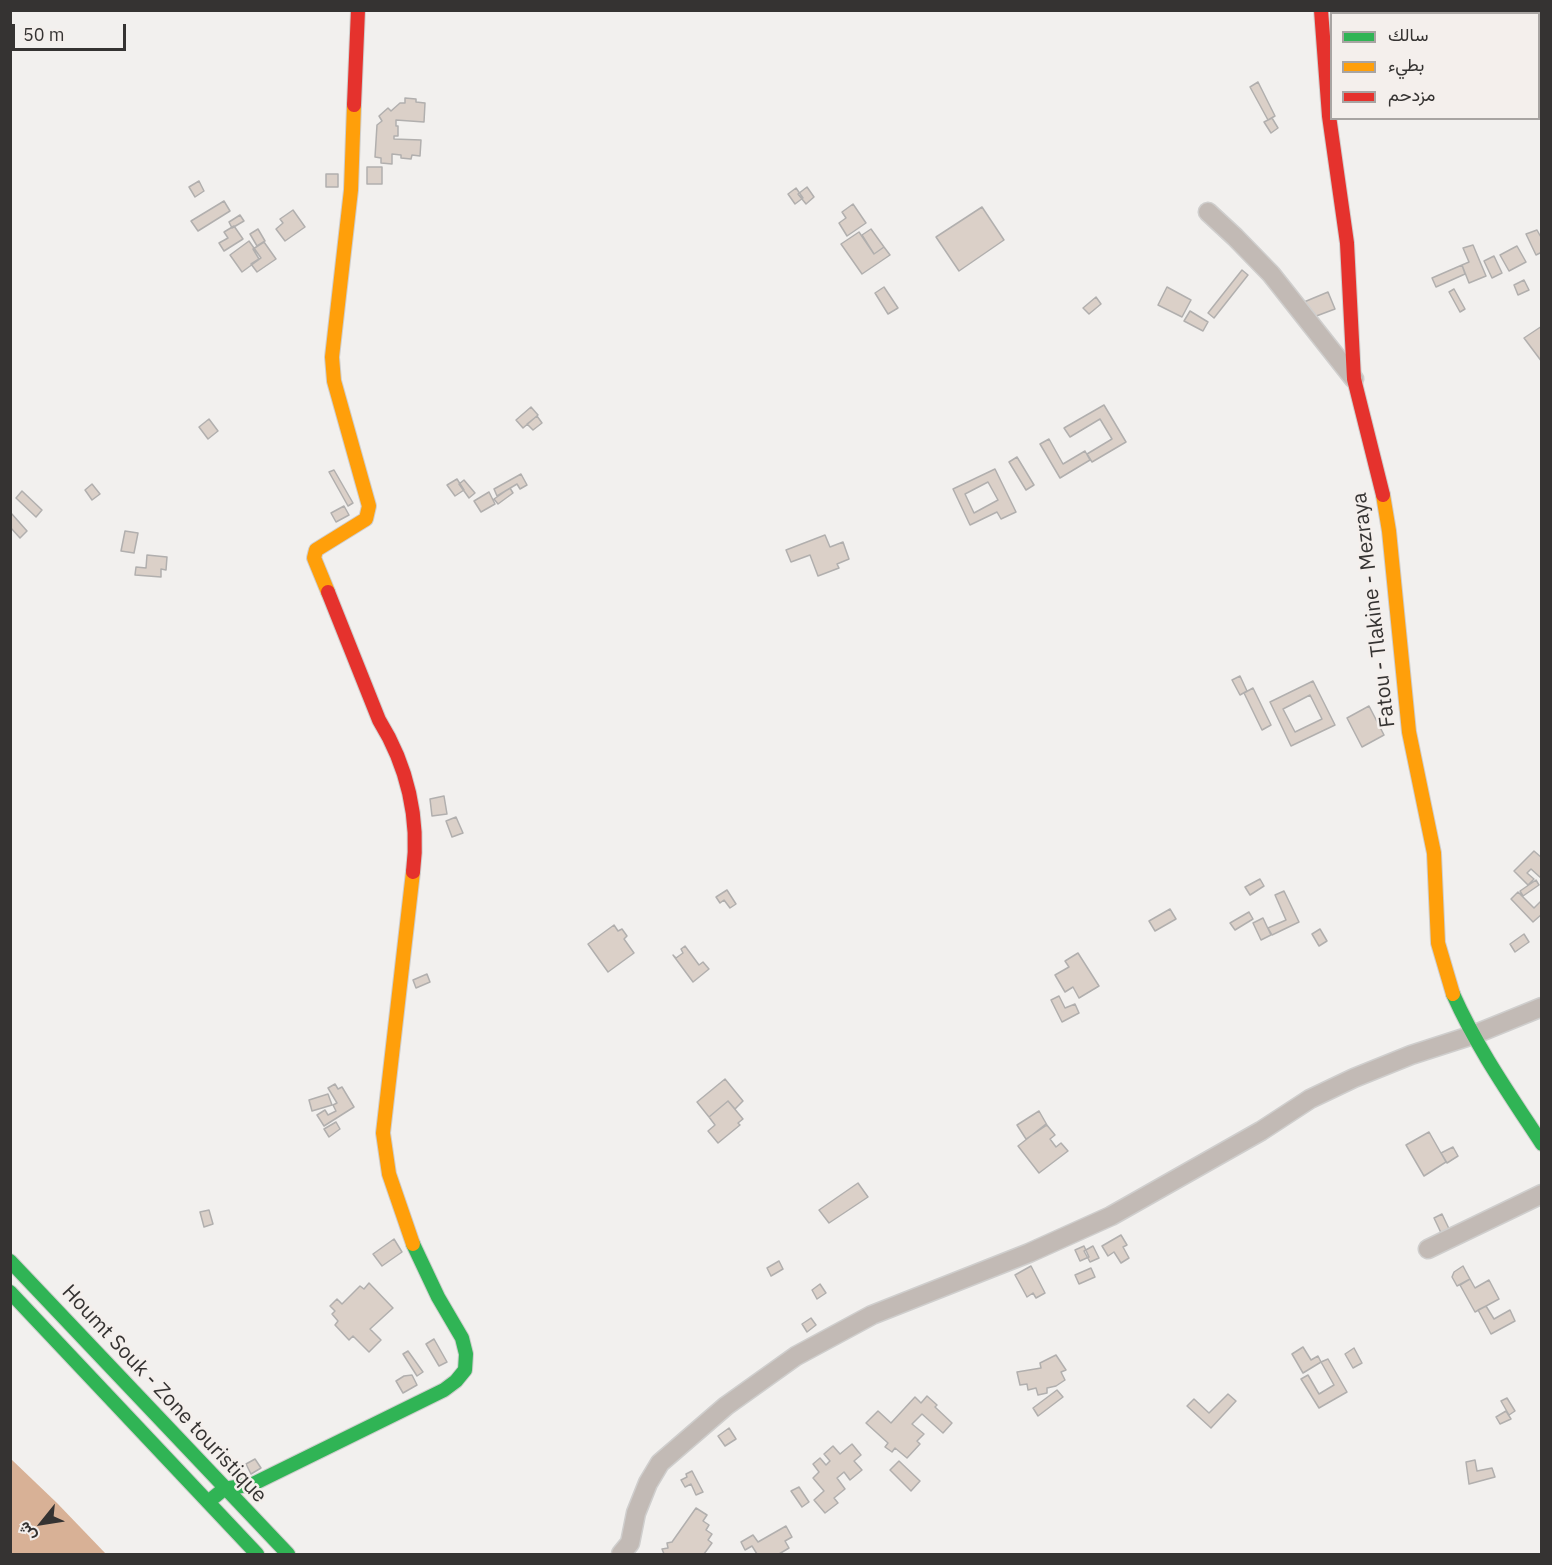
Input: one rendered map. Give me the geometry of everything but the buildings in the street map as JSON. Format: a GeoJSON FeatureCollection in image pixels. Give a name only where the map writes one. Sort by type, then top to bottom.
{"type":"FeatureCollection","features":[{"type":"Feature","properties":{"kind":"street"},"geometry":{"type":"LineString","coordinates":[[208,1502],[224,1489],[253,1484],[444,1390],[456,1382],[465,1370],[466,1354],[462,1338],[438,1297],[415,1249],[386,1162],[384,1122],[416,848],[410,791],[390,738],[379,720],[316,569],[314,558],[316,550],[366,519],[369,506],[334,381],[332,357],[351,190],[358,10]]}},
{"type":"Feature","properties":{"kind":"street","name":"Fatou - Tlakine - Mezraya"},"geometry":{"type":"LineString","coordinates":[[1321,10],[1327,30],[1329,116],[1347,243],[1354,379],[1377,464],[1388,522],[1409,732],[1434,853],[1438,943],[1449,985],[1473,1035],[1542,1144]]}},
{"type":"Feature","properties":{"kind":"street"},"geometry":{"type":"LineString","coordinates":[[1208,212],[1271,274],[1354,379]]}},
{"type":"Feature","properties":{"kind":"street"},"geometry":{"type":"LineString","coordinates":[[621,1554],[630,1543],[636,1513],[648,1483],[660,1463],[726,1406],[796,1356],[872,1315],[1029,1253],[1110,1216],[1181,1178],[1195,1167],[1261,1131],[1319,1095],[1411,1055],[1473,1035],[1542,1006]]}},
{"type":"Feature","properties":{"kind":"street"},"geometry":{"type":"LineString","coordinates":[[1428,1250],[1542,1194]]}},
{"type":"Feature","properties":{"kind":"street","name":"Houmt Souk - Zone touristique"},"geometry":{"type":"LineString","coordinates":[[10,1261],[288,1554]]}},
{"type":"Feature","properties":{"kind":"street"},"geometry":{"type":"LineString","coordinates":[[10,1292],[257,1554]]}},
{"type":"Feature","properties":{"kind":"shaded area"},"geometry":{"type":"Polygon","coordinates":[[[11,1459],[57,1503],[106,1554],[11,1554],[11,1459]]]}},
{"type":"Feature","properties":{"kind":"traffic: fast"},"geometry":{"type":"LineString","coordinates":[[1453,994],[1483,1052],[1542,1144]]}},
{"type":"Feature","properties":{"kind":"traffic: fast"},"geometry":{"type":"LineString","coordinates":[[208,1502],[224,1489],[253,1484],[444,1390],[465,1370],[466,1354],[462,1338],[438,1297],[413,1244]]}},
{"type":"Feature","properties":{"kind":"traffic: fast"},"geometry":{"type":"LineString","coordinates":[[10,1261],[288,1554]]}},
{"type":"Feature","properties":{"kind":"traffic: fast"},"geometry":{"type":"LineString","coordinates":[[10,1292],[257,1554]]}},
{"type":"Feature","properties":{"kind":"traffic: slow"},"geometry":{"type":"LineString","coordinates":[[328,592],[314,558],[316,550],[366,519],[369,506],[334,381],[332,357],[351,190],[354,105]]}},
{"type":"Feature","properties":{"kind":"traffic: slow"},"geometry":{"type":"LineString","coordinates":[[1383,495],[1389,531],[1409,732],[1434,853],[1438,943],[1453,994]]}},
{"type":"Feature","properties":{"kind":"traffic: slow"},"geometry":{"type":"LineString","coordinates":[[413,872],[383,1133],[389,1174],[413,1244]]}},
{"type":"Feature","properties":{"kind":"traffic: jam"},"geometry":{"type":"LineString","coordinates":[[354,105],[358,10]]}},
{"type":"Feature","properties":{"kind":"traffic: jam"},"geometry":{"type":"LineString","coordinates":[[1321,10],[1329,116],[1347,243],[1354,379],[1383,495]]}},
{"type":"Feature","properties":{"kind":"traffic: jam"},"geometry":{"type":"LineString","coordinates":[[328,592],[379,720],[389,737],[404,774],[415,832],[413,872]]}}]}
